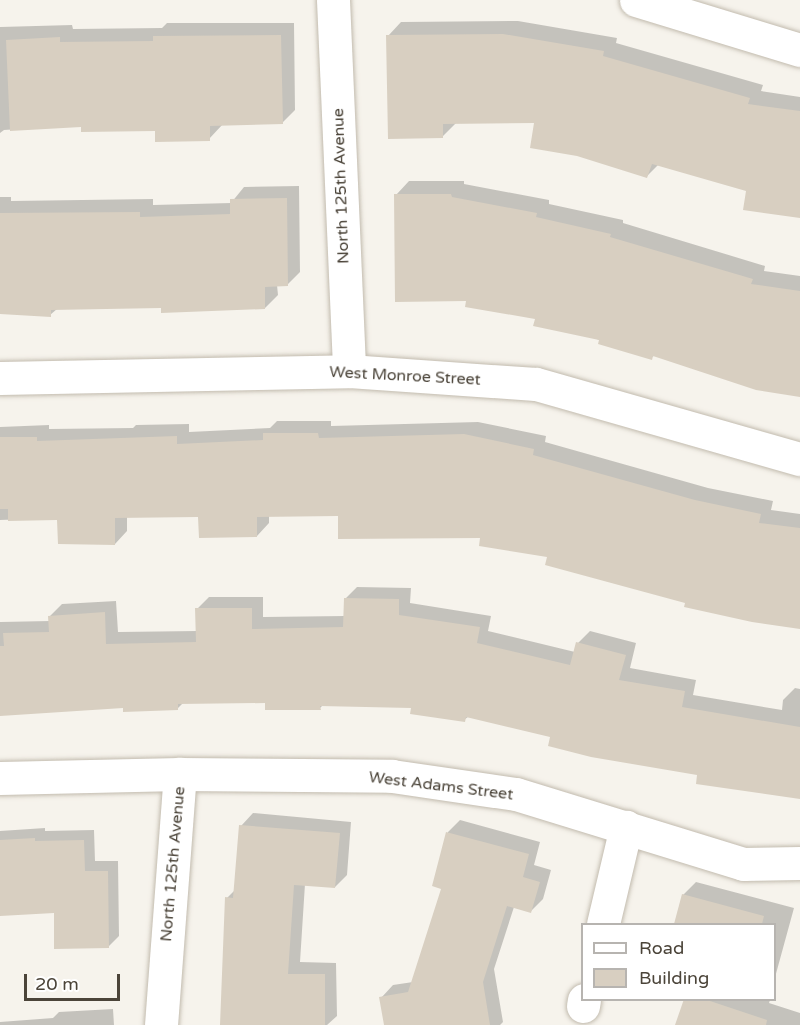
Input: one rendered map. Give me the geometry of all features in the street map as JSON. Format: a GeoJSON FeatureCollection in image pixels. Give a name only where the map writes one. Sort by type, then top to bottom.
{"type":"FeatureCollection","features":[{"type":"Feature","properties":{"kind":"street","name":"North 125th Avenue"},"geometry":{"type":"LineString","coordinates":[[333,0],[349,371]]}},
{"type":"Feature","properties":{"kind":"street"},"geometry":{"type":"LineString","coordinates":[[636,0],[800,50]]}},
{"type":"Feature","properties":{"kind":"street","name":"West Monroe Street"},"geometry":{"type":"LineString","coordinates":[[0,378],[349,371],[536,384],[800,459]]}},
{"type":"Feature","properties":{"kind":"street","name":"North 125th Avenue"},"geometry":{"type":"LineString","coordinates":[[161,1025],[180,774]]}},
{"type":"Feature","properties":{"kind":"street","name":"West Adams Street"},"geometry":{"type":"LineString","coordinates":[[0,778],[180,774],[392,776],[516,794],[743,864],[800,863]]}},
{"type":"Feature","properties":{"kind":"street"},"geometry":{"type":"LineString","coordinates":[[603,923],[626,827]]}},
{"type":"Feature","properties":{"kind":"building"},"geometry":{"type":"Polygon","coordinates":[[[503,34],[604,51],[603,56],[750,98],[748,104],[800,111],[800,218],[743,210],[746,191],[652,164],[647,178],[577,156],[530,148],[534,123],[443,124],[443,138],[388,139],[386,35],[503,34]]]}},
{"type":"Feature","properties":{"kind":"building"},"geometry":{"type":"Polygon","coordinates":[[[281,35],[283,124],[210,126],[210,141],[155,142],[155,131],[81,132],[81,127],[10,131],[6,40],[60,37],[60,42],[153,41],[153,36],[281,35]]]}},
{"type":"Feature","properties":{"kind":"building"},"geometry":{"type":"Polygon","coordinates":[[[394,194],[451,194],[452,197],[537,213],[536,217],[611,234],[610,237],[753,279],[751,284],[800,291],[800,397],[756,390],[653,356],[652,360],[598,344],[599,340],[533,326],[535,319],[465,307],[466,301],[395,302],[394,194]]]}},
{"type":"Feature","properties":{"kind":"building"},"geometry":{"type":"Polygon","coordinates":[[[287,198],[288,286],[265,287],[265,309],[161,313],[161,308],[51,310],[51,317],[0,314],[0,213],[140,212],[140,217],[230,214],[230,199],[287,198]]]}},
{"type":"Feature","properties":{"kind":"building"},"geometry":{"type":"Polygon","coordinates":[[[263,433],[318,433],[319,438],[464,434],[534,449],[533,455],[695,500],[761,514],[759,523],[800,528],[800,629],[752,622],[684,607],[685,603],[545,565],[547,557],[479,546],[480,538],[338,539],[338,516],[257,517],[257,537],[199,538],[198,517],[115,518],[115,545],[58,544],[57,520],[8,521],[8,509],[0,509],[0,437],[37,437],[37,441],[177,436],[177,444],[263,440],[263,433]]]}},
{"type":"Feature","properties":{"kind":"building"},"geometry":{"type":"Polygon","coordinates":[[[344,598],[399,599],[399,615],[480,627],[477,643],[570,665],[576,642],[626,655],[619,680],[685,691],[682,707],[800,727],[800,799],[696,784],[697,775],[591,757],[548,746],[550,737],[466,717],[465,722],[410,714],[411,708],[320,706],[321,710],[265,710],[265,703],[178,704],[178,710],[123,712],[123,708],[0,716],[0,646],[4,646],[3,633],[49,632],[48,616],[105,612],[106,644],[196,642],[195,608],[252,608],[252,629],[343,627],[344,598]]]}},
{"type":"Feature","properties":{"kind":"building"},"geometry":{"type":"Polygon","coordinates":[[[239,825],[340,833],[335,888],[294,885],[288,974],[325,974],[325,1025],[220,1025],[225,897],[233,898],[239,825]]]}},
{"type":"Feature","properties":{"kind":"building"},"geometry":{"type":"Polygon","coordinates":[[[446,832],[529,854],[523,877],[540,882],[531,913],[507,906],[483,982],[490,1025],[384,1025],[379,997],[408,992],[441,889],[432,886],[446,832]]]}},
{"type":"Feature","properties":{"kind":"building"},"geometry":{"type":"Polygon","coordinates":[[[35,838],[35,841],[84,840],[85,871],[108,871],[109,948],[54,949],[54,913],[0,916],[0,840],[35,838]]]}},
{"type":"Feature","properties":{"kind":"building"},"geometry":{"type":"Polygon","coordinates":[[[682,894],[764,916],[762,923],[674,923],[682,894]]]}},
{"type":"Feature","properties":{"kind":"building"},"geometry":{"type":"Polygon","coordinates":[[[683,1001],[710,1001],[767,1020],[766,1025],[675,1025],[683,1001]]]}}]}
